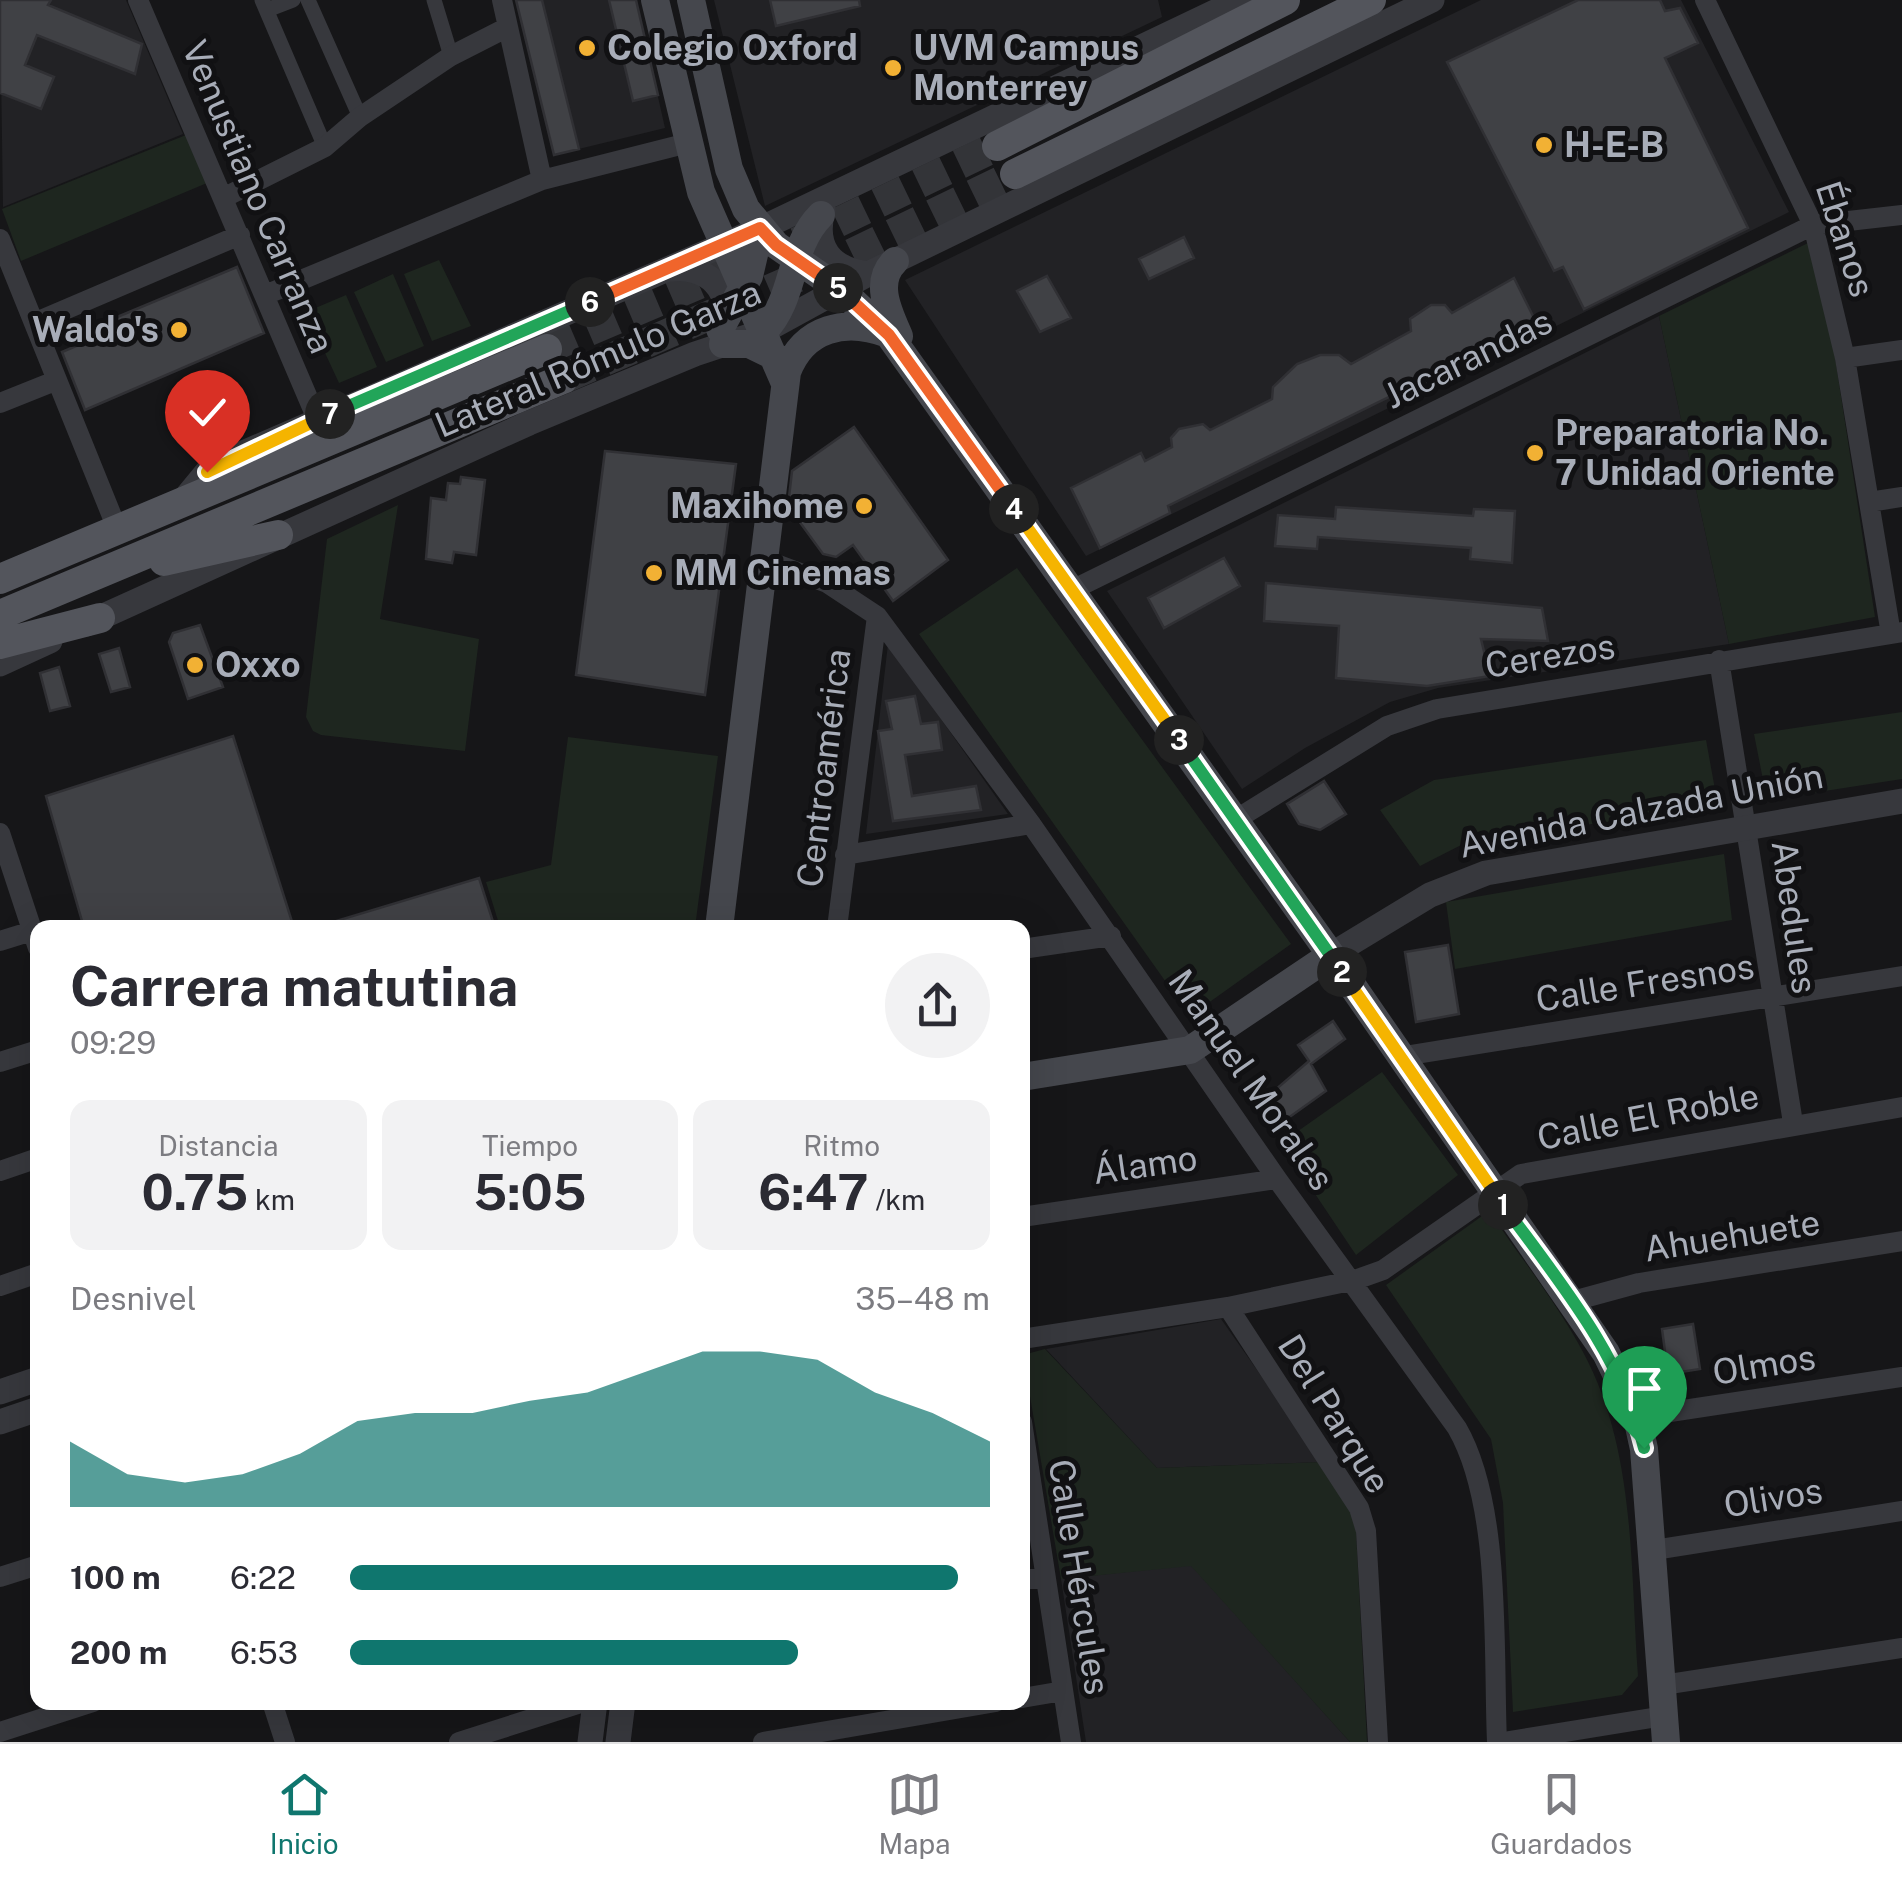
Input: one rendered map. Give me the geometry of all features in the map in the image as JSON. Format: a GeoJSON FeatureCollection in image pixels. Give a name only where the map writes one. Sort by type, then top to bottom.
{"type":"FeatureCollection","features":[{"type":"Feature","properties":{"kind":"main road"},"geometry":{"type":"LineString","coordinates":[[655,0],[688,143],[723,245],[780,369],[764,559],[720,920]]}},
{"type":"Feature","properties":{"kind":"main road"},"geometry":{"type":"LineString","coordinates":[[691,0],[729,169],[760,228],[840,290],[889,335],[1574,1301],[1637,1418],[1654,1550],[1665,1729]]}},
{"type":"Feature","properties":{"kind":"main road"},"geometry":{"type":"LineString","coordinates":[[998,146],[1285,0]]}},
{"type":"Feature","properties":{"kind":"main road"},"geometry":{"type":"LineString","coordinates":[[1015,174],[1372,0]]}},
{"type":"Feature","properties":{"kind":"main road"},"geometry":{"type":"LineString","coordinates":[[764,331],[782,310],[803,239],[824,205]]}},
{"type":"Feature","properties":{"kind":"main road"},"geometry":{"type":"LineString","coordinates":[[760,228],[744,291],[722,336],[749,344],[780,369]]}},
{"type":"Feature","properties":{"kind":"main road"},"geometry":{"type":"LineString","coordinates":[[895,261],[885,277],[885,298],[914,369]]}},
{"type":"Feature","properties":{"kind":"main road"},"geometry":{"type":"LineString","coordinates":[[780,369],[820,332],[853,325],[889,335]]}},
{"type":"Feature","properties":{"kind":"main road"},"geometry":{"type":"LineString","coordinates":[[0,579],[547,349]]}},
{"type":"Feature","properties":{"kind":"main road"},"geometry":{"type":"LineString","coordinates":[[0,615],[563,380]]}},
{"type":"Feature","properties":{"kind":"main road"},"geometry":{"type":"LineString","coordinates":[[106,572],[278,535]]}},
{"type":"Feature","properties":{"kind":"main road"},"geometry":{"type":"LineString","coordinates":[[0,644],[100,618]]}},
{"type":"Feature","properties":{"kind":"main road","name":"Avenida Calzada Unión"},"geometry":{"type":"LineString","coordinates":[[1030,1076],[1190,1050],[1331,955]]}},
{"type":"Feature","properties":{"kind":"street","name":"Venustiano Carranza"},"geometry":{"type":"LineString","coordinates":[[138,0],[317,419]]}},
{"type":"Feature","properties":{"kind":"street"},"geometry":{"type":"LineString","coordinates":[[293,0],[264,5],[326,147]]}},
{"type":"Feature","properties":{"kind":"street"},"geometry":{"type":"LineString","coordinates":[[308,0],[360,117]]}},
{"type":"Feature","properties":{"kind":"street"},"geometry":{"type":"LineString","coordinates":[[434,0],[451,56]]}},
{"type":"Feature","properties":{"kind":"street"},"geometry":{"type":"LineString","coordinates":[[502,0],[542,180]]}},
{"type":"Feature","properties":{"kind":"street","name":"Lateral Rómulo Garza"},"geometry":{"type":"LineString","coordinates":[[183,501],[207,472],[317,419],[760,228],[824,205],[1240,0]]}},
{"type":"Feature","properties":{"kind":"street","name":"Lateral Rómulo Garza"},"geometry":{"type":"LineString","coordinates":[[0,664],[278,535],[695,354],[722,336],[764,331],[868,274],[1432,0]]}},
{"type":"Feature","properties":{"kind":"street","name":"Ébanos"},"geometry":{"type":"LineString","coordinates":[[1705,0],[1813,225],[1845,358],[1896,633]]}},
{"type":"Feature","properties":{"kind":"street"},"geometry":{"type":"LineString","coordinates":[[223,198],[326,147],[360,117],[451,56],[508,26]]}},
{"type":"Feature","properties":{"kind":"street"},"geometry":{"type":"LineString","coordinates":[[265,295],[542,180],[688,143]]}},
{"type":"Feature","properties":{"kind":"street"},"geometry":{"type":"LineString","coordinates":[[824,205],[820,241],[826,256],[847,270],[868,274]]}},
{"type":"Feature","properties":{"kind":"street","name":"Jacarandas"},"geometry":{"type":"LineString","coordinates":[[1072,590],[1813,225],[1902,215]]}},
{"type":"Feature","properties":{"kind":"street"},"geometry":{"type":"LineString","coordinates":[[34,322],[240,235]]}},
{"type":"Feature","properties":{"kind":"street"},"geometry":{"type":"LineString","coordinates":[[0,239],[8,278],[34,322],[118,531]]}},
{"type":"Feature","properties":{"kind":"street"},"geometry":{"type":"LineString","coordinates":[[662,270],[686,268],[716,282],[726,308],[722,336]]}},
{"type":"Feature","properties":{"kind":"street"},"geometry":{"type":"LineString","coordinates":[[1845,358],[1902,350]]}},
{"type":"Feature","properties":{"kind":"street"},"geometry":{"type":"LineString","coordinates":[[0,403],[55,381]]}},
{"type":"Feature","properties":{"kind":"street"},"geometry":{"type":"LineString","coordinates":[[1870,502],[1902,498]]}},
{"type":"Feature","properties":{"kind":"street","name":"Manuel Morales"},"geometry":{"type":"LineString","coordinates":[[764,559],[827,583],[877,616],[1031,824],[1277,1179],[1354,1280],[1457,1428],[1474,1463],[1488,1536],[1500,1742]]}},
{"type":"Feature","properties":{"kind":"street","name":"Centroamérica"},"geometry":{"type":"LineString","coordinates":[[838,920],[877,616]]}},
{"type":"Feature","properties":{"kind":"street","name":"Cerezos"},"geometry":{"type":"LineString","coordinates":[[1235,820],[1354,744],[1415,715],[1719,660],[1896,633]]}},
{"type":"Feature","properties":{"kind":"street","name":"Abedules"},"geometry":{"type":"LineString","coordinates":[[1719,660],[1793,1123]]}},
{"type":"Feature","properties":{"kind":"street","name":"Avenida Calzada Unión"},"geometry":{"type":"LineString","coordinates":[[1331,955],[1462,880],[1748,825],[1902,802]]}},
{"type":"Feature","properties":{"kind":"street"},"geometry":{"type":"LineString","coordinates":[[845,855],[1031,824]]}},
{"type":"Feature","properties":{"kind":"street"},"geometry":{"type":"LineString","coordinates":[[0,833],[30,924]]}},
{"type":"Feature","properties":{"kind":"street"},"geometry":{"type":"LineString","coordinates":[[1030,948],[1111,936]]}},
{"type":"Feature","properties":{"kind":"street"},"geometry":{"type":"LineString","coordinates":[[0,941],[30,939]]}},
{"type":"Feature","properties":{"kind":"street","name":"Calle Fresnos"},"geometry":{"type":"LineString","coordinates":[[1398,1057],[1902,976]]}},
{"type":"Feature","properties":{"kind":"street"},"geometry":{"type":"LineString","coordinates":[[0,1062],[30,1053]]}},
{"type":"Feature","properties":{"kind":"street","name":"Calle El Roble"},"geometry":{"type":"LineString","coordinates":[[1030,1338],[1228,1306],[1354,1280],[1383,1270],[1492,1190],[1521,1174],[1793,1123],[1902,1107]]}},
{"type":"Feature","properties":{"kind":"street"},"geometry":{"type":"LineString","coordinates":[[0,1170],[30,1161]]}},
{"type":"Feature","properties":{"kind":"street","name":"Álamo"},"geometry":{"type":"LineString","coordinates":[[1030,1215],[1277,1179]]}},
{"type":"Feature","properties":{"kind":"street","name":"Ahuehuete"},"geometry":{"type":"LineString","coordinates":[[1574,1301],[1638,1283],[1902,1242]]}},
{"type":"Feature","properties":{"kind":"street"},"geometry":{"type":"LineString","coordinates":[[0,1286],[30,1276]]}},
{"type":"Feature","properties":{"kind":"street","name":"Del Parque"},"geometry":{"type":"LineString","coordinates":[[1228,1306],[1360,1508],[1366,1532],[1378,1742]]}},
{"type":"Feature","properties":{"kind":"street","name":"Olmos"},"geometry":{"type":"LineString","coordinates":[[1637,1418],[1902,1377]]}},
{"type":"Feature","properties":{"kind":"street"},"geometry":{"type":"LineString","coordinates":[[0,1392],[30,1383]]}},
{"type":"Feature","properties":{"kind":"street"},"geometry":{"type":"LineString","coordinates":[[0,1422],[30,1412]]}},
{"type":"Feature","properties":{"kind":"street","name":"Calle Hércules"},"geometry":{"type":"LineString","coordinates":[[1030,1486],[1071,1742]]}},
{"type":"Feature","properties":{"kind":"street","name":"Olivos"},"geometry":{"type":"LineString","coordinates":[[1654,1550],[1902,1510]]}},
{"type":"Feature","properties":{"kind":"street"},"geometry":{"type":"LineString","coordinates":[[0,1577],[30,1568]]}},
{"type":"Feature","properties":{"kind":"street"},"geometry":{"type":"LineString","coordinates":[[1030,1579],[1045,1577]]}},
{"type":"Feature","properties":{"kind":"street"},"geometry":{"type":"LineString","coordinates":[[1663,1686],[1902,1648]]}},
{"type":"Feature","properties":{"kind":"street"},"geometry":{"type":"LineString","coordinates":[[1030,1697],[1064,1691]]}},
{"type":"Feature","properties":{"kind":"street"},"geometry":{"type":"LineString","coordinates":[[0,1732],[68,1710]]}},
{"type":"Feature","properties":{"kind":"street"},"geometry":{"type":"LineString","coordinates":[[275,1710],[285,1742]]}},
{"type":"Feature","properties":{"kind":"street"},"geometry":{"type":"LineString","coordinates":[[460,1742],[559,1710]]}},
{"type":"Feature","properties":{"kind":"street"},"geometry":{"type":"LineString","coordinates":[[590,1742],[594,1710]]}},
{"type":"Feature","properties":{"kind":"street"},"geometry":{"type":"LineString","coordinates":[[618,1742],[622,1710]]}},
{"type":"Feature","properties":{"kind":"street"},"geometry":{"type":"LineString","coordinates":[[763,1742],[949,1710]]}},
{"type":"Feature","properties":{"kind":"street"},"geometry":{"type":"LineString","coordinates":[[1500,1742],[1665,1729]]}},
{"type":"Feature","properties":{"kind":"shaded area"},"geometry":{"type":"Polygon","coordinates":[[[0,0],[126,0],[183,134],[3,207],[0,0]]]}},
{"type":"Feature","properties":{"kind":"shaded area","name":"Colegio Oxford"},"geometry":{"type":"Polygon","coordinates":[[[516,0],[636,0],[665,128],[554,155],[516,0]]]}},
{"type":"Feature","properties":{"kind":"shaded area","name":"UVM Campus Monterrey"},"geometry":{"type":"Polygon","coordinates":[[[714,0],[1158,0],[1162,17],[765,206],[714,0]]]}},
{"type":"Feature","properties":{"kind":"shaded area"},"geometry":{"type":"Polygon","coordinates":[[[1481,0],[1681,0],[1789,212],[1086,556],[905,280],[1481,0]]]}},
{"type":"Feature","properties":{"kind":"shaded area"},"geometry":{"type":"Polygon","coordinates":[[[186,135],[207,183],[21,261],[2,209],[186,135]]]}},
{"type":"Feature","properties":{"kind":"shaded area"},"geometry":{"type":"Polygon","coordinates":[[[1808,243],[1820,260],[1875,617],[1729,644],[1659,316],[1808,243]]]}},
{"type":"Feature","properties":{"kind":"shaded area"},"geometry":{"type":"Polygon","coordinates":[[[439,260],[471,326],[432,341],[404,274],[439,260]]]}},
{"type":"Feature","properties":{"kind":"shaded area"},"geometry":{"type":"Polygon","coordinates":[[[393,274],[424,346],[386,362],[354,292],[393,274]]]}},
{"type":"Feature","properties":{"kind":"shaded area"},"geometry":{"type":"Polygon","coordinates":[[[346,295],[377,367],[339,383],[306,312],[346,295]]]}},
{"type":"Feature","properties":{"kind":"shaded area","name":"Preparatoria No. 7 Unidad Oriente"},"geometry":{"type":"Polygon","coordinates":[[[1659,316],[1729,644],[1438,688],[1390,702],[1305,748],[1242,789],[1107,591],[1659,316]]]}},
{"type":"Feature","properties":{"kind":"shaded area"},"geometry":{"type":"Polygon","coordinates":[[[398,505],[380,619],[479,639],[465,751],[321,735],[313,731],[306,717],[327,539],[398,505]]]}},
{"type":"Feature","properties":{"kind":"shaded area"},"geometry":{"type":"Polygon","coordinates":[[[1017,568],[1291,944],[1190,1016],[919,634],[1017,568]]]}},
{"type":"Feature","properties":{"kind":"shaded area"},"geometry":{"type":"Polygon","coordinates":[[[888,644],[1008,814],[866,834],[888,644]]]}},
{"type":"Feature","properties":{"kind":"shaded area"},"geometry":{"type":"Polygon","coordinates":[[[1902,712],[1902,779],[1767,800],[1754,734],[1902,712]]]}},
{"type":"Feature","properties":{"kind":"shaded area"},"geometry":{"type":"Polygon","coordinates":[[[568,737],[718,756],[696,920],[498,920],[486,882],[551,865],[568,737]]]}},
{"type":"Feature","properties":{"kind":"shaded area"},"geometry":{"type":"Polygon","coordinates":[[[1706,740],[1718,806],[1467,842],[1420,866],[1380,810],[1434,780],[1706,740]]]}},
{"type":"Feature","properties":{"kind":"shaded area"},"geometry":{"type":"Polygon","coordinates":[[[1724,854],[1732,920],[1455,969],[1446,902],[1724,854]]]}},
{"type":"Feature","properties":{"kind":"shaded area"},"geometry":{"type":"Polygon","coordinates":[[[1382,1072],[1458,1175],[1356,1255],[1281,1143],[1382,1072]]]}},
{"type":"Feature","properties":{"kind":"shaded area"},"geometry":{"type":"Polygon","coordinates":[[[1489,1211],[1573,1334],[1600,1390],[1613,1429],[1627,1510],[1638,1676],[1622,1695],[1513,1712],[1503,1503],[1491,1439],[1386,1285],[1489,1211]]]}},
{"type":"Feature","properties":{"kind":"shaded area"},"geometry":{"type":"Polygon","coordinates":[[[1221,1319],[1322,1462],[1157,1468],[1046,1349],[1221,1319]]]}},
{"type":"Feature","properties":{"kind":"shaded area"},"geometry":{"type":"Polygon","coordinates":[[[1045,1349],[1157,1468],[1322,1462],[1348,1495],[1356,1531],[1367,1742],[1350,1742],[1191,1566],[1061,1579],[1030,1396],[1030,1353],[1045,1349]]]}},
{"type":"Feature","properties":{"kind":"shaded area"},"geometry":{"type":"Polygon","coordinates":[[[1191,1565],[1350,1742],[1086,1742],[1061,1579],[1191,1565]]]}},
{"type":"Feature","properties":{"kind":"building"},"geometry":{"type":"Polygon","coordinates":[[[0,0],[51,0],[48,5],[142,44],[135,74],[37,35],[25,65],[54,77],[41,109],[0,93],[0,0]]]}},
{"type":"Feature","properties":{"kind":"building"},"geometry":{"type":"Polygon","coordinates":[[[516,0],[542,0],[579,149],[554,155],[516,0]]]}},
{"type":"Feature","properties":{"kind":"building"},"geometry":{"type":"Polygon","coordinates":[[[609,0],[636,0],[658,95],[633,101],[609,0]]]}},
{"type":"Feature","properties":{"kind":"building"},"geometry":{"type":"Polygon","coordinates":[[[770,0],[859,0],[860,6],[776,26],[770,0]]]}},
{"type":"Feature","properties":{"kind":"building"},"geometry":{"type":"Polygon","coordinates":[[[1578,0],[1660,0],[1665,11],[1680,8],[1698,43],[1665,58],[1748,228],[1584,309],[1563,267],[1554,271],[1447,62],[1578,0]]]}},
{"type":"Feature","properties":{"kind":"building"},"geometry":{"type":"Polygon","coordinates":[[[1184,237],[1194,258],[1149,279],[1139,259],[1184,237]]]}},
{"type":"Feature","properties":{"kind":"building"},"geometry":{"type":"Polygon","coordinates":[[[237,267],[264,333],[85,410],[62,352],[102,335],[98,325],[237,267]]]}},
{"type":"Feature","properties":{"kind":"building"},"geometry":{"type":"Polygon","coordinates":[[[1047,276],[1071,318],[1040,332],[1017,291],[1047,276]]]}},
{"type":"Feature","properties":{"kind":"building"},"geometry":{"type":"Polygon","coordinates":[[[1514,278],[1537,324],[1168,506],[1170,513],[1100,548],[1071,488],[1141,453],[1145,461],[1172,447],[1171,438],[1179,429],[1203,424],[1210,430],[1272,399],[1273,387],[1297,364],[1320,355],[1339,355],[1351,364],[1411,331],[1410,319],[1431,305],[1445,305],[1452,313],[1514,278]]]}},
{"type":"Feature","properties":{"kind":"building"},"geometry":{"type":"Polygon","coordinates":[[[854,427],[948,560],[893,601],[853,545],[836,557],[823,554],[788,506],[792,471],[854,427]]]}},
{"type":"Feature","properties":{"kind":"building"},"geometry":{"type":"Polygon","coordinates":[[[605,451],[736,464],[705,695],[576,675],[605,451]]]}},
{"type":"Feature","properties":{"kind":"building"},"geometry":{"type":"Polygon","coordinates":[[[461,477],[485,480],[476,555],[454,552],[452,563],[426,559],[431,498],[446,500],[448,483],[460,484],[461,477]]]}},
{"type":"Feature","properties":{"kind":"building"},"geometry":{"type":"Polygon","coordinates":[[[1336,507],[1473,516],[1474,509],[1515,511],[1512,563],[1470,559],[1471,548],[1318,537],[1317,549],[1275,546],[1278,515],[1335,519],[1336,507]]]}},
{"type":"Feature","properties":{"kind":"building"},"geometry":{"type":"Polygon","coordinates":[[[1224,558],[1240,586],[1164,628],[1148,598],[1224,558]]]}},
{"type":"Feature","properties":{"kind":"building"},"geometry":{"type":"Polygon","coordinates":[[[1266,583],[1542,608],[1548,641],[1481,639],[1490,676],[1427,686],[1336,678],[1339,626],[1264,621],[1266,583]]]}},
{"type":"Feature","properties":{"kind":"building","name":"Oxxo"},"geometry":{"type":"Polygon","coordinates":[[[200,625],[223,687],[188,699],[169,642],[173,633],[200,625]]]}},
{"type":"Feature","properties":{"kind":"building","name":"Oxxo"},"geometry":{"type":"Polygon","coordinates":[[[119,648],[130,687],[111,692],[99,654],[119,648]]]}},
{"type":"Feature","properties":{"kind":"building"},"geometry":{"type":"Polygon","coordinates":[[[59,667],[70,706],[50,711],[40,673],[59,667]]]}},
{"type":"Feature","properties":{"kind":"building"},"geometry":{"type":"Polygon","coordinates":[[[915,696],[921,724],[938,722],[942,750],[905,755],[912,796],[976,786],[981,810],[893,821],[878,731],[892,729],[886,701],[915,696]]]}},
{"type":"Feature","properties":{"kind":"building"},"geometry":{"type":"Polygon","coordinates":[[[233,736],[291,920],[82,920],[46,796],[233,736]]]}},
{"type":"Feature","properties":{"kind":"building"},"geometry":{"type":"Polygon","coordinates":[[[1324,781],[1346,814],[1320,830],[1299,824],[1287,804],[1324,781]]]}},
{"type":"Feature","properties":{"kind":"building"},"geometry":{"type":"Polygon","coordinates":[[[479,878],[492,920],[339,920],[479,878]]]}},
{"type":"Feature","properties":{"kind":"building"},"geometry":{"type":"Polygon","coordinates":[[[1448,945],[1459,1014],[1416,1022],[1405,952],[1448,945]]]}},
{"type":"Feature","properties":{"kind":"building"},"geometry":{"type":"Polygon","coordinates":[[[1333,1021],[1345,1039],[1311,1064],[1326,1091],[1284,1121],[1268,1096],[1309,1061],[1298,1045],[1333,1021]]]}},
{"type":"Feature","properties":{"kind":"building"},"geometry":{"type":"Polygon","coordinates":[[[1693,1324],[1700,1369],[1668,1374],[1662,1329],[1693,1324]]]}},
{"type":"Feature","properties":{"kind":"tunnel"},"geometry":{"type":"LineString","coordinates":[[797,242],[997,146]]}},
{"type":"Feature","properties":{"kind":"tunnel"},"geometry":{"type":"LineString","coordinates":[[563,379],[851,254],[1015,174]]}},
{"type":"Feature","properties":{"kind":"tunnel"},"geometry":{"type":"LineString","coordinates":[[547,349],[732,270]]}},
{"type":"Feature","properties":{"kind":"place","name":"Colegio Oxford"},"geometry":{"type":"Point","coordinates":[587,48]}},
{"type":"Feature","properties":{"kind":"place","name":"UVM Campus Monterrey"},"geometry":{"type":"Point","coordinates":[893,68]}},
{"type":"Feature","properties":{"kind":"place","name":"H-E-B"},"geometry":{"type":"Point","coordinates":[1544,145]}},
{"type":"Feature","properties":{"kind":"place","name":"Waldo's"},"geometry":{"type":"Point","coordinates":[179,330]}},
{"type":"Feature","properties":{"kind":"place","name":"Preparatoria No. 7 Unidad Oriente"},"geometry":{"type":"Point","coordinates":[1535,453]}},
{"type":"Feature","properties":{"kind":"place","name":"Maxihome"},"geometry":{"type":"Point","coordinates":[864,506]}},
{"type":"Feature","properties":{"kind":"place","name":"MM Cinemas"},"geometry":{"type":"Point","coordinates":[654,573]}},
{"type":"Feature","properties":{"kind":"place","name":"Oxxo"},"geometry":{"type":"Point","coordinates":[195,665]}},
{"type":"Feature","properties":{"kind":"route"},"geometry":{"type":"LineString","coordinates":[[207,472],[317,419],[760,228],[776,245],[867,311],[914,369],[1574,1301],[1606,1353],[1637,1418],[1644,1448]]}}]}
